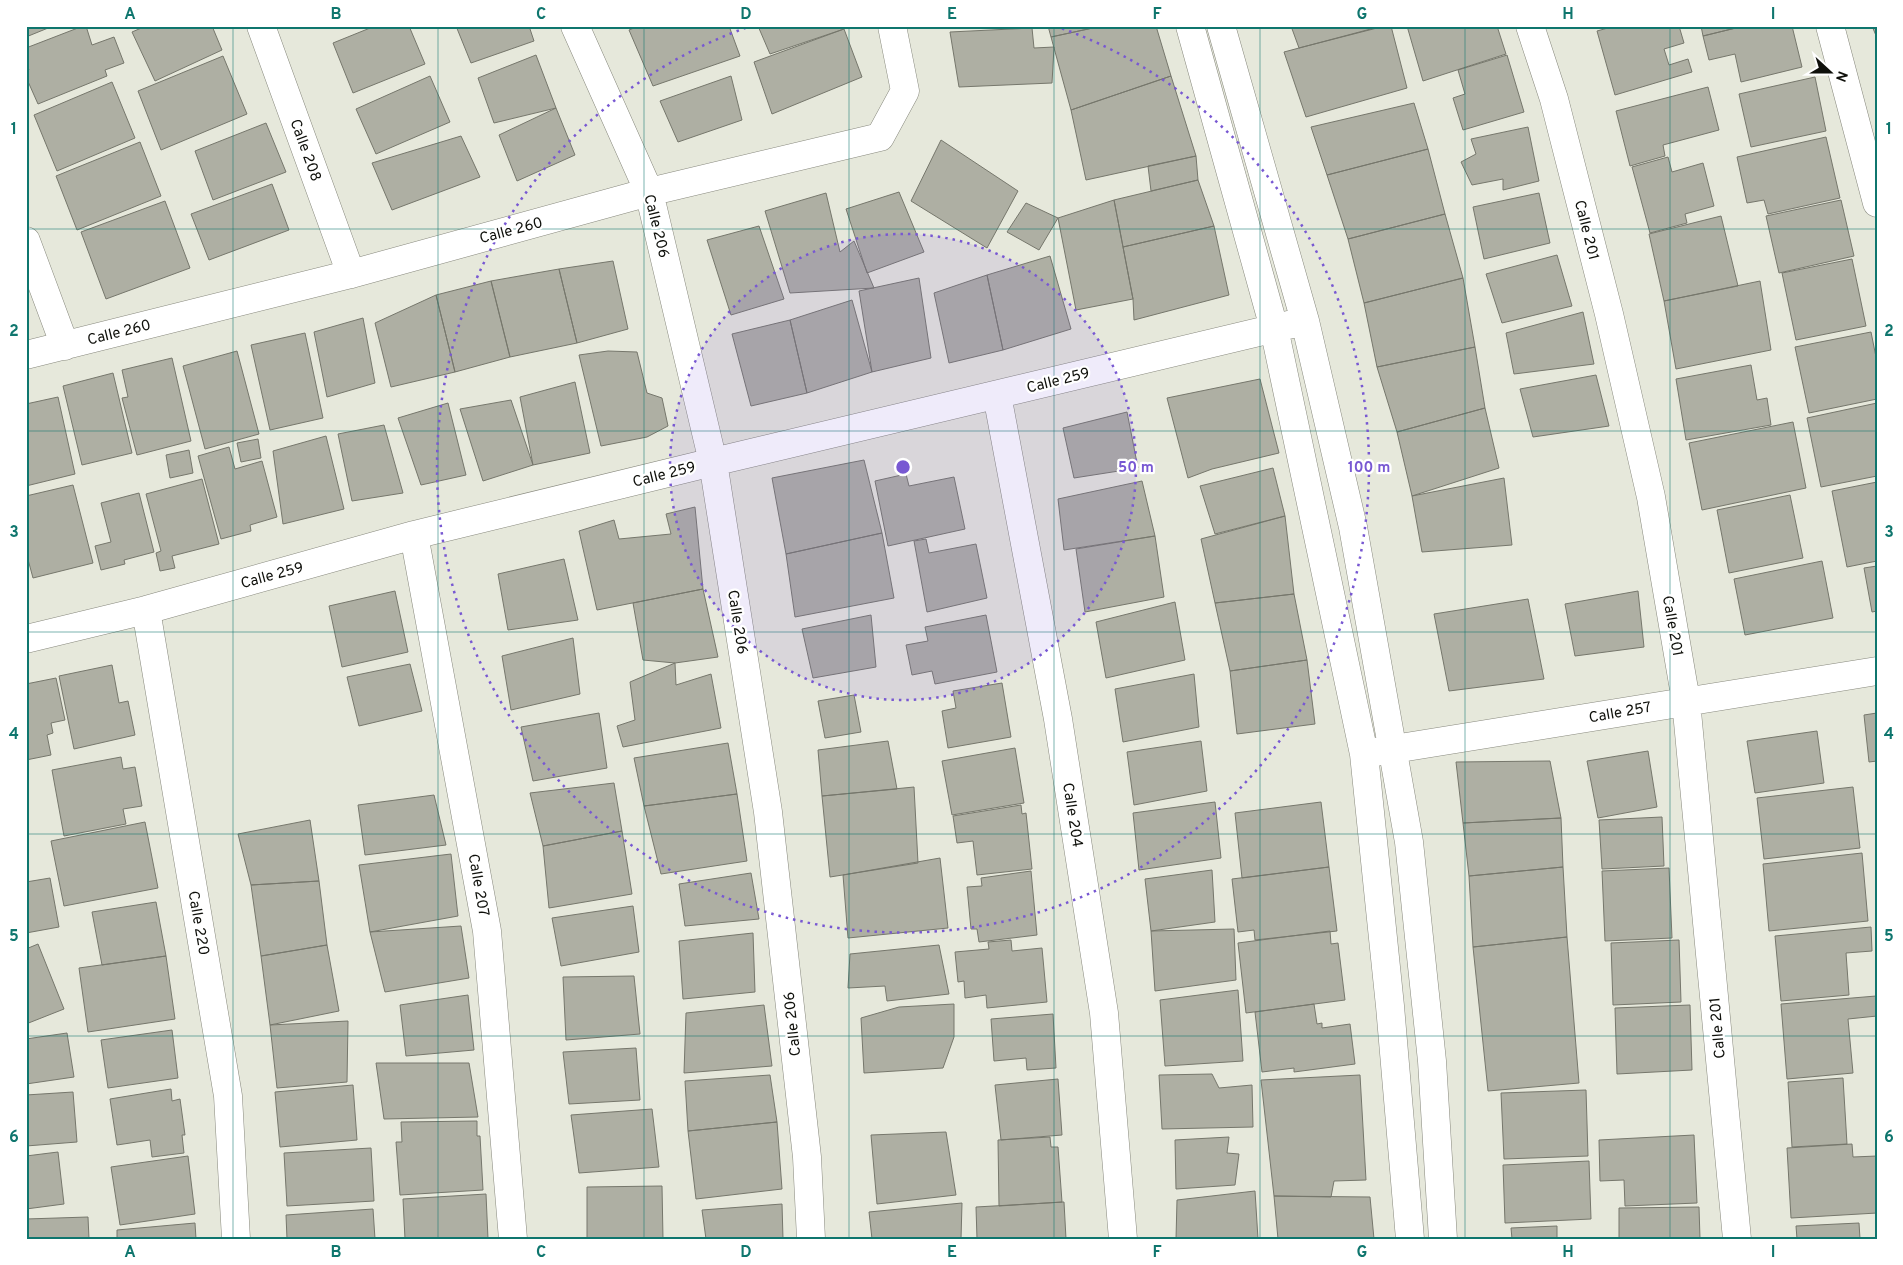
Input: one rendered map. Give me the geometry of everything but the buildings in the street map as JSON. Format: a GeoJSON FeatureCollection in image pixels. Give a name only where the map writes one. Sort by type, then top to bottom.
{"type":"FeatureCollection","features":[{"type":"Feature","properties":{"kind":"street","name":"Calle 208"},"geometry":{"type":"LineString","coordinates":[[261,26],[351,274]]}},
{"type":"Feature","properties":{"kind":"street","name":"Calle 206"},"geometry":{"type":"LineString","coordinates":[[575,26],[649,192],[713,462],[768,812],[807,1158],[811,1239]]}},
{"type":"Feature","properties":{"kind":"street","name":"Calle 260"},"geometry":{"type":"LineString","coordinates":[[26,355],[351,274],[649,192],[880,137],[905,91],[892,26]]}},
{"type":"Feature","properties":{"kind":"street"},"geometry":{"type":"LineString","coordinates":[[1190,26],[1274,328],[1364,754],[1390,1006],[1410,1239]]}},
{"type":"Feature","properties":{"kind":"street"},"geometry":{"type":"LineString","coordinates":[[1221,26],[1305,321],[1353,527],[1394,750],[1409,842],[1432,1061],[1443,1239]]}},
{"type":"Feature","properties":{"kind":"street","name":"Calle 201"},"geometry":{"type":"LineString","coordinates":[[1530,26],[1554,99],[1609,314],[1651,497],[1686,701],[1737,1239]]}},
{"type":"Feature","properties":{"kind":"street"},"geometry":{"type":"LineString","coordinates":[[1830,26],[1877,203]]}},
{"type":"Feature","properties":{"kind":"street"},"geometry":{"type":"LineString","coordinates":[[26,241],[65,346]]}},
{"type":"Feature","properties":{"kind":"street","name":"Calle 259"},"geometry":{"type":"LineString","coordinates":[[26,639],[146,610],[414,535],[1305,321]]}},
{"type":"Feature","properties":{"kind":"street","name":"Calle 204"},"geometry":{"type":"LineString","coordinates":[[997,395],[1058,719],[1104,1013],[1123,1239]]}},
{"type":"Feature","properties":{"kind":"street","name":"Calle 207"},"geometry":{"type":"LineString","coordinates":[[414,535],[487,931],[513,1239]]}},
{"type":"Feature","properties":{"kind":"street","name":"Calle 220"},"geometry":{"type":"LineString","coordinates":[[146,610],[228,1096],[236,1239]]}},
{"type":"Feature","properties":{"kind":"street","name":"Calle 257"},"geometry":{"type":"LineString","coordinates":[[1364,754],[1877,671]]}}]}
